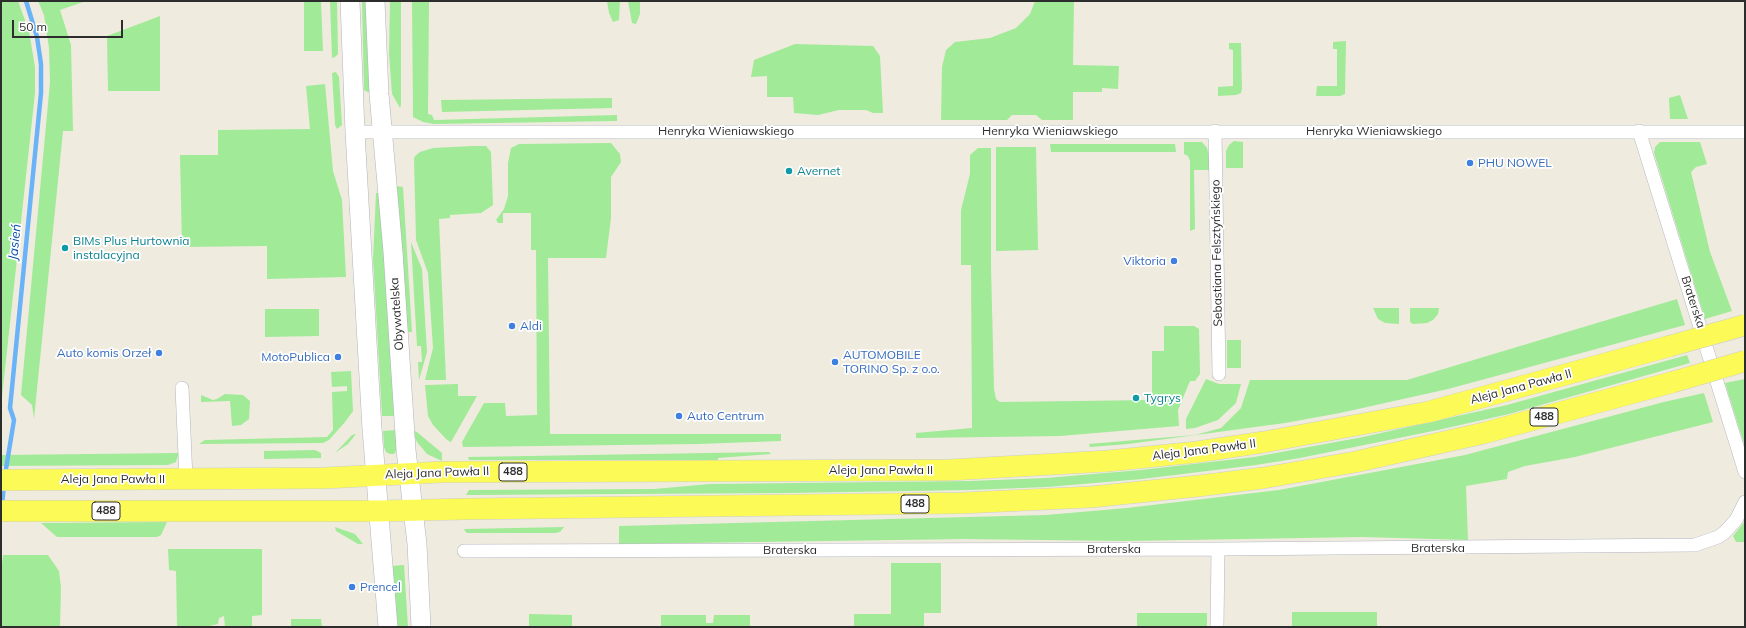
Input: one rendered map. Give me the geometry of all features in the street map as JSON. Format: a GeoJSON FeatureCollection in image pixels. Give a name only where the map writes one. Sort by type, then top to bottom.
{"type":"FeatureCollection","features":[{"type":"Feature","properties":{"kind":"main road"},"geometry":{"type":"LineString","coordinates":[[350,1],[355,132],[372,429],[388,627]]}},
{"type":"Feature","properties":{"kind":"main road","name":"Obywatelska"},"geometry":{"type":"LineString","coordinates":[[375,1],[382,133],[393,252],[421,627]]}},
{"type":"Feature","properties":{"kind":"main road","name":"Aleja Jana Pawła II"},"geometry":{"type":"LineString","coordinates":[[9,480],[325,478],[469,471],[949,470],[1108,461],[1182,454],[1264,442],[1428,412],[1745,325]]}},
{"type":"Feature","properties":{"kind":"main road","name":"488"},"geometry":{"type":"LineString","coordinates":[[10,511],[379,511],[962,503],[1040,500],[1140,493],[1263,478],[1406,451],[1484,434],[1745,361]]}},
{"type":"Feature","properties":{"kind":"street","name":"Sebastiana Felsztyńskiego"},"geometry":{"type":"LineString","coordinates":[[1214,131],[1219,374]]}},
{"type":"Feature","properties":{"kind":"street","name":"Braterska"},"geometry":{"type":"LineString","coordinates":[[1639,131],[1745,472]]}},
{"type":"Feature","properties":{"kind":"street","name":"Henryka Wieniawskiego"},"geometry":{"type":"LineString","coordinates":[[355,132],[1745,132]]}},
{"type":"Feature","properties":{"kind":"street"},"geometry":{"type":"LineString","coordinates":[[182,388],[186,479]]}},
{"type":"Feature","properties":{"kind":"street","name":"Braterska"},"geometry":{"type":"LineString","coordinates":[[464,551],[1218,549],[1695,545],[1718,537],[1724,533],[1736,520],[1745,502]]}},
{"type":"Feature","properties":{"kind":"street"},"geometry":{"type":"LineString","coordinates":[[1217,627],[1218,549]]}},
{"type":"Feature","properties":{"kind":"green space"},"geometry":{"type":"Polygon","coordinates":[[[1,1],[18,1],[29,31],[35,67],[35,93],[1,406],[1,1]]]}},
{"type":"Feature","properties":{"kind":"green space"},"geometry":{"type":"Polygon","coordinates":[[[38,1],[86,1],[60,10],[71,45],[73,131],[63,131],[34,419],[32,405],[21,395],[50,82],[49,48],[44,15],[38,1]]]}},
{"type":"Feature","properties":{"kind":"green space"},"geometry":{"type":"Polygon","coordinates":[[[304,1],[321,1],[323,51],[304,51],[304,1]]]}},
{"type":"Feature","properties":{"kind":"green space"},"geometry":{"type":"Polygon","coordinates":[[[330,1],[337,1],[338,54],[332,58],[330,1]]]}},
{"type":"Feature","properties":{"kind":"green space"},"geometry":{"type":"Polygon","coordinates":[[[362,1],[367,1],[371,94],[364,90],[362,1]]]}},
{"type":"Feature","properties":{"kind":"green space"},"geometry":{"type":"Polygon","coordinates":[[[390,1],[401,1],[400,108],[392,94],[389,54],[390,1]]]}},
{"type":"Feature","properties":{"kind":"green space"},"geometry":{"type":"Polygon","coordinates":[[[412,1],[429,1],[428,114],[432,115],[434,120],[617,115],[617,121],[434,124],[423,122],[413,117],[412,1]]]}},
{"type":"Feature","properties":{"kind":"green space"},"geometry":{"type":"Polygon","coordinates":[[[607,1],[620,1],[619,20],[613,22],[609,13],[607,1]]]}},
{"type":"Feature","properties":{"kind":"green space"},"geometry":{"type":"Polygon","coordinates":[[[628,1],[640,1],[640,14],[636,24],[632,23],[628,1]]]}},
{"type":"Feature","properties":{"kind":"green space"},"geometry":{"type":"Polygon","coordinates":[[[1035,1],[1074,1],[1073,65],[1119,66],[1118,89],[1102,88],[1102,92],[1073,92],[1073,120],[1042,120],[1036,115],[1012,115],[1007,120],[941,120],[942,67],[946,50],[955,42],[990,38],[1016,28],[1030,14],[1035,1]]]}},
{"type":"Feature","properties":{"kind":"green space"},"geometry":{"type":"Polygon","coordinates":[[[160,16],[160,91],[108,91],[107,36],[160,16]]]}},
{"type":"Feature","properties":{"kind":"green space"},"geometry":{"type":"Polygon","coordinates":[[[1346,41],[1345,94],[1340,96],[1316,96],[1317,86],[1337,86],[1337,49],[1333,49],[1333,42],[1346,41]]]}},
{"type":"Feature","properties":{"kind":"green space"},"geometry":{"type":"Polygon","coordinates":[[[1229,43],[1241,43],[1242,89],[1241,93],[1236,95],[1218,96],[1218,87],[1233,86],[1233,50],[1229,49],[1229,43]]]}},
{"type":"Feature","properties":{"kind":"green space"},"geometry":{"type":"Polygon","coordinates":[[[795,44],[873,46],[880,56],[883,113],[873,113],[866,110],[839,110],[818,115],[794,113],[793,97],[767,97],[767,76],[751,77],[754,60],[795,44]]]}},
{"type":"Feature","properties":{"kind":"green space"},"geometry":{"type":"Polygon","coordinates":[[[336,72],[339,77],[342,125],[337,129],[335,125],[332,73],[336,72]]]}},
{"type":"Feature","properties":{"kind":"green space"},"geometry":{"type":"Polygon","coordinates":[[[325,84],[333,171],[342,200],[346,277],[267,279],[267,246],[182,247],[180,155],[218,155],[218,130],[310,129],[306,86],[325,84]]]}},
{"type":"Feature","properties":{"kind":"green space"},"geometry":{"type":"Polygon","coordinates":[[[1680,95],[1688,119],[1670,119],[1669,98],[1680,95]]]}},
{"type":"Feature","properties":{"kind":"green space"},"geometry":{"type":"Polygon","coordinates":[[[612,98],[612,108],[442,112],[441,100],[612,98]]]}},
{"type":"Feature","properties":{"kind":"green space"},"geometry":{"type":"Polygon","coordinates":[[[1234,141],[1243,142],[1243,168],[1226,168],[1226,151],[1229,145],[1234,141]]]}},
{"type":"Feature","properties":{"kind":"green space"},"geometry":{"type":"Polygon","coordinates":[[[1184,142],[1202,142],[1207,148],[1209,156],[1209,170],[1194,170],[1195,229],[1190,231],[1190,161],[1188,156],[1184,154],[1184,142]]]}},
{"type":"Feature","properties":{"kind":"green space"},"geometry":{"type":"Polygon","coordinates":[[[1660,142],[1700,142],[1707,164],[1696,167],[1691,172],[1710,252],[1732,311],[1705,319],[1654,153],[1655,147],[1660,142]]]}},
{"type":"Feature","properties":{"kind":"green space"},"geometry":{"type":"Polygon","coordinates":[[[611,143],[620,154],[621,162],[611,177],[611,218],[606,258],[548,258],[550,434],[781,434],[781,441],[698,444],[463,447],[462,442],[484,403],[505,403],[506,416],[537,415],[536,250],[531,250],[531,213],[503,213],[503,223],[498,223],[496,220],[504,209],[508,196],[508,163],[511,148],[519,144],[611,143]]]}},
{"type":"Feature","properties":{"kind":"green space"},"geometry":{"type":"Polygon","coordinates":[[[1050,144],[1175,144],[1176,152],[1051,152],[1050,144]]]}},
{"type":"Feature","properties":{"kind":"green space"},"geometry":{"type":"Polygon","coordinates":[[[486,146],[491,152],[493,205],[481,213],[450,215],[450,218],[439,219],[446,380],[425,380],[433,348],[428,273],[416,240],[414,159],[420,152],[433,148],[486,146]]]}},
{"type":"Feature","properties":{"kind":"green space"},"geometry":{"type":"Polygon","coordinates":[[[996,147],[1036,147],[1038,250],[996,251],[996,147]]]}},
{"type":"Feature","properties":{"kind":"green space"},"geometry":{"type":"Polygon","coordinates":[[[978,148],[991,148],[991,265],[994,389],[996,399],[1000,402],[1152,400],[1152,351],[1164,351],[1164,326],[1194,326],[1199,329],[1200,374],[1195,381],[1190,381],[1178,410],[1179,426],[1060,436],[916,438],[916,433],[972,428],[971,265],[961,265],[961,210],[970,174],[970,155],[978,148]]]}},
{"type":"Feature","properties":{"kind":"green space"},"geometry":{"type":"Polygon","coordinates":[[[396,186],[403,187],[412,332],[407,332],[396,186]]]}},
{"type":"Feature","properties":{"kind":"green space"},"geometry":{"type":"Polygon","coordinates":[[[376,193],[380,193],[395,416],[382,416],[373,259],[376,193]]]}},
{"type":"Feature","properties":{"kind":"green space"},"geometry":{"type":"Polygon","coordinates":[[[411,242],[422,269],[427,352],[419,380],[418,362],[422,362],[421,346],[417,346],[411,242]]]}},
{"type":"Feature","properties":{"kind":"green space"},"geometry":{"type":"Polygon","coordinates":[[[1677,299],[1685,325],[1448,389],[1340,413],[1285,423],[1128,444],[1090,447],[1089,444],[1195,435],[1221,428],[1241,408],[1250,380],[1407,380],[1677,299]]]}},
{"type":"Feature","properties":{"kind":"green space"},"geometry":{"type":"Polygon","coordinates":[[[1373,308],[1399,308],[1399,324],[1385,323],[1378,319],[1373,308]]]}},
{"type":"Feature","properties":{"kind":"green space"},"geometry":{"type":"Polygon","coordinates":[[[1410,308],[1439,308],[1438,314],[1433,320],[1427,323],[1413,324],[1410,322],[1410,308]]]}},
{"type":"Feature","properties":{"kind":"green space"},"geometry":{"type":"Polygon","coordinates":[[[265,309],[319,309],[319,336],[265,337],[265,309]]]}},
{"type":"Feature","properties":{"kind":"green space"},"geometry":{"type":"Polygon","coordinates":[[[1227,340],[1241,340],[1241,368],[1227,368],[1227,340]]]}},
{"type":"Feature","properties":{"kind":"green space"},"geometry":{"type":"Polygon","coordinates":[[[1687,355],[1690,363],[1509,414],[1300,458],[1142,479],[1047,487],[970,490],[466,495],[469,490],[654,489],[710,484],[970,481],[1046,478],[1141,470],[1254,457],[1363,437],[1507,405],[1687,355]]]}},
{"type":"Feature","properties":{"kind":"green space"},"geometry":{"type":"Polygon","coordinates":[[[351,371],[353,411],[329,440],[323,443],[199,444],[205,440],[327,437],[333,430],[332,392],[347,391],[347,386],[332,387],[331,372],[351,371]]]}},
{"type":"Feature","properties":{"kind":"green space"},"geometry":{"type":"Polygon","coordinates":[[[1206,379],[1219,384],[1241,384],[1236,403],[1218,420],[1195,428],[1186,429],[1186,419],[1206,379]]]}},
{"type":"Feature","properties":{"kind":"green space"},"geometry":{"type":"Polygon","coordinates":[[[1745,379],[1745,447],[1725,383],[1745,379]]]}},
{"type":"Feature","properties":{"kind":"green space"},"geometry":{"type":"Polygon","coordinates":[[[458,384],[458,396],[477,396],[451,442],[447,440],[433,425],[428,416],[425,385],[458,384]]]}},
{"type":"Feature","properties":{"kind":"green space"},"geometry":{"type":"Polygon","coordinates":[[[1704,393],[1713,422],[1575,457],[1525,466],[1508,472],[1507,479],[1466,486],[1468,540],[1362,537],[1125,541],[964,539],[619,544],[619,526],[1046,515],[1127,508],[1279,490],[1465,455],[1664,402],[1704,393]]]}},
{"type":"Feature","properties":{"kind":"green space"},"geometry":{"type":"Polygon","coordinates":[[[225,394],[243,395],[250,401],[249,419],[241,425],[232,426],[230,401],[201,402],[201,395],[213,400],[225,394]]]}},
{"type":"Feature","properties":{"kind":"green space"},"geometry":{"type":"Polygon","coordinates":[[[396,430],[398,448],[394,454],[390,454],[386,452],[384,447],[383,431],[396,430]]]}},
{"type":"Feature","properties":{"kind":"green space"},"geometry":{"type":"Polygon","coordinates":[[[412,430],[417,432],[442,453],[442,461],[427,454],[417,442],[412,430]]]}},
{"type":"Feature","properties":{"kind":"green space"},"geometry":{"type":"Polygon","coordinates":[[[356,434],[348,444],[335,453],[352,435],[356,434]]]}},
{"type":"Feature","properties":{"kind":"green space"},"geometry":{"type":"Polygon","coordinates":[[[315,450],[321,453],[321,458],[264,459],[264,451],[315,450]]]}},
{"type":"Feature","properties":{"kind":"green space"},"geometry":{"type":"Polygon","coordinates":[[[769,452],[771,454],[718,458],[718,460],[469,460],[468,457],[769,452]]]}},
{"type":"Feature","properties":{"kind":"green space"},"geometry":{"type":"Polygon","coordinates":[[[179,453],[176,462],[168,465],[1,466],[1,455],[179,453]]]}},
{"type":"Feature","properties":{"kind":"green space"},"geometry":{"type":"Polygon","coordinates":[[[1745,521],[1745,542],[1736,542],[1733,536],[1745,521]]]}},
{"type":"Feature","properties":{"kind":"green space"},"geometry":{"type":"Polygon","coordinates":[[[167,522],[161,535],[157,537],[57,537],[41,523],[167,522]]]}},
{"type":"Feature","properties":{"kind":"green space"},"geometry":{"type":"Polygon","coordinates":[[[335,527],[355,534],[363,544],[358,544],[336,531],[335,527]]]}},
{"type":"Feature","properties":{"kind":"green space"},"geometry":{"type":"Polygon","coordinates":[[[564,527],[560,532],[555,533],[467,533],[464,530],[465,529],[564,527]]]}},
{"type":"Feature","properties":{"kind":"green space"},"geometry":{"type":"Polygon","coordinates":[[[168,549],[262,549],[262,615],[252,616],[252,627],[225,627],[224,616],[219,618],[218,624],[205,627],[177,627],[176,571],[169,570],[168,549]]]}},
{"type":"Feature","properties":{"kind":"green space"},"geometry":{"type":"Polygon","coordinates":[[[3,555],[48,555],[59,571],[61,587],[60,627],[1,627],[1,574],[3,555]]]}},
{"type":"Feature","properties":{"kind":"green space"},"geometry":{"type":"Polygon","coordinates":[[[891,563],[941,563],[941,613],[924,613],[924,627],[854,627],[854,614],[891,614],[891,563]]]}},
{"type":"Feature","properties":{"kind":"green space"},"geometry":{"type":"Polygon","coordinates":[[[404,565],[408,627],[396,627],[391,566],[404,565]]]}},
{"type":"Feature","properties":{"kind":"green space"},"geometry":{"type":"Polygon","coordinates":[[[1292,612],[1377,612],[1377,627],[1292,627],[1292,612]]]}},
{"type":"Feature","properties":{"kind":"green space"},"geometry":{"type":"Polygon","coordinates":[[[1137,613],[1207,613],[1207,627],[1137,627],[1137,613]]]}},
{"type":"Feature","properties":{"kind":"green space"},"geometry":{"type":"Polygon","coordinates":[[[529,614],[572,615],[572,627],[529,627],[529,614]]]}},
{"type":"Feature","properties":{"kind":"green space"},"geometry":{"type":"Polygon","coordinates":[[[661,615],[706,615],[706,623],[713,623],[714,615],[750,615],[750,627],[661,627],[661,615]]]}},
{"type":"Feature","properties":{"kind":"green space"},"geometry":{"type":"Polygon","coordinates":[[[291,619],[321,619],[322,627],[291,627],[291,619]]]}},
{"type":"Feature","properties":{"kind":"waterway","name":"Jasień"},"geometry":{"type":"LineString","coordinates":[[5,475],[14,420],[10,408],[41,93],[41,64],[37,37],[26,1]]}},
{"type":"Feature","properties":{"kind":"waterway","name":"Jasień"},"geometry":{"type":"LineString","coordinates":[[2,505],[4,484]]}},
{"type":"Feature","properties":{"kind":"place","name":"PHU NOWEL"},"geometry":{"type":"Point","coordinates":[1470,163]}},
{"type":"Feature","properties":{"kind":"place","name":"Avernet"},"geometry":{"type":"Point","coordinates":[789,171]}},
{"type":"Feature","properties":{"kind":"place","name":"BIMs Plus Hurtownia instalacyjna"},"geometry":{"type":"Point","coordinates":[65,248]}},
{"type":"Feature","properties":{"kind":"place","name":"Viktoria"},"geometry":{"type":"Point","coordinates":[1174,261]}},
{"type":"Feature","properties":{"kind":"place","name":"Aldi"},"geometry":{"type":"Point","coordinates":[512,326]}},
{"type":"Feature","properties":{"kind":"place","name":"Auto komis Orzeł"},"geometry":{"type":"Point","coordinates":[159,353]}},
{"type":"Feature","properties":{"kind":"place","name":"MotoPublica"},"geometry":{"type":"Point","coordinates":[338,357]}},
{"type":"Feature","properties":{"kind":"place","name":"AUTOMOBILE TORINO Sp. z o.o."},"geometry":{"type":"Point","coordinates":[835,362]}},
{"type":"Feature","properties":{"kind":"place","name":"Tygrys"},"geometry":{"type":"Point","coordinates":[1136,398]}},
{"type":"Feature","properties":{"kind":"place","name":"Auto Centrum"},"geometry":{"type":"Point","coordinates":[679,416]}},
{"type":"Feature","properties":{"kind":"place","name":"Prencel"},"geometry":{"type":"Point","coordinates":[352,587]}}]}
